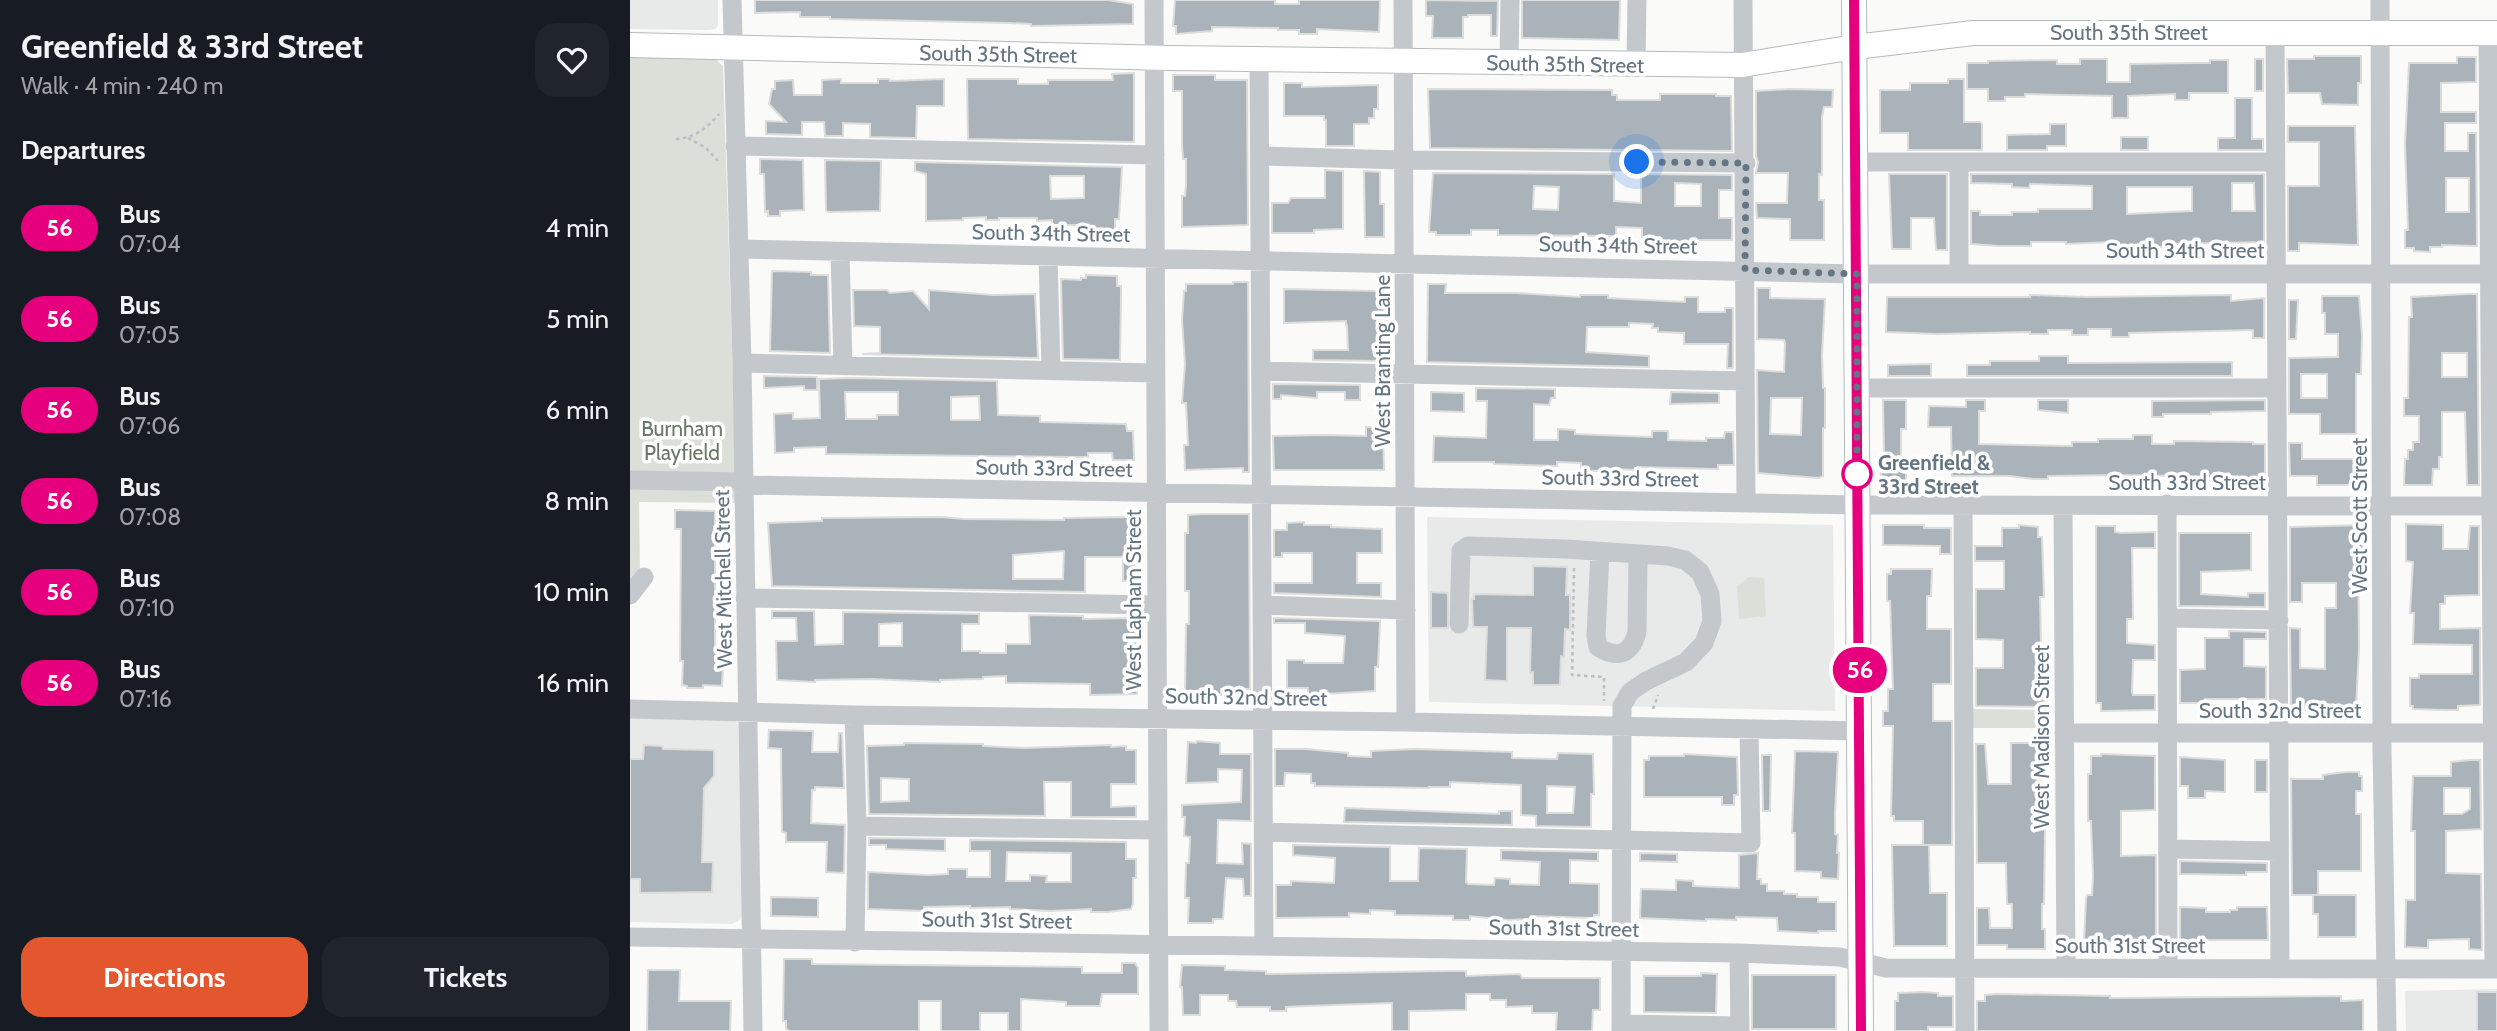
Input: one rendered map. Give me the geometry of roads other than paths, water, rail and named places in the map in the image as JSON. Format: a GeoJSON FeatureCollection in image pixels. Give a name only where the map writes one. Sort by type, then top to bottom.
{"type":"FeatureCollection","features":[{"type":"Feature","properties":{"kind":"main road"},"geometry":{"type":"LineString","coordinates":[[1854,0],[1861,1031]]}},
{"type":"Feature","properties":{"kind":"main road","name":"South 35th Street"},"geometry":{"type":"LineString","coordinates":[[630,45],[1404,62],[1742,65],[1855,47],[1973,33],[2492,33]]}},
{"type":"Feature","properties":{"kind":"street","name":"West Mitchell Street"},"geometry":{"type":"LineString","coordinates":[[732,0],[742,363],[753,1031]]}},
{"type":"Feature","properties":{"kind":"street","name":"West Lapham Street"},"geometry":{"type":"LineString","coordinates":[[1154,0],[1159,1031]]}},
{"type":"Feature","properties":{"kind":"street","name":"West Branting Lane"},"geometry":{"type":"LineString","coordinates":[[1403,0],[1406,722]]}},
{"type":"Feature","properties":{"kind":"street"},"geometry":{"type":"LineString","coordinates":[[1509,63],[1510,0]]}},
{"type":"Feature","properties":{"kind":"street"},"geometry":{"type":"LineString","coordinates":[[1636,64],[1637,0]]}},
{"type":"Feature","properties":{"kind":"street"},"geometry":{"type":"LineString","coordinates":[[1743,0],[1746,503]]}},
{"type":"Feature","properties":{"kind":"street","name":"West Scott Street"},"geometry":{"type":"LineString","coordinates":[[2380,0],[2382,733],[2387,1031]]}},
{"type":"Feature","properties":{"kind":"street"},"geometry":{"type":"LineString","coordinates":[[2274,32],[2280,968]]}},
{"type":"Feature","properties":{"kind":"street"},"geometry":{"type":"LineString","coordinates":[[2492,33],[2496,969]]}},
{"type":"Feature","properties":{"kind":"street"},"geometry":{"type":"LineString","coordinates":[[1259,59],[1264,946]]}},
{"type":"Feature","properties":{"kind":"street"},"geometry":{"type":"LineString","coordinates":[[735,146],[1155,155]]}},
{"type":"Feature","properties":{"kind":"street"},"geometry":{"type":"LineString","coordinates":[[1260,156],[1746,163]]}},
{"type":"Feature","properties":{"kind":"street"},"geometry":{"type":"LineString","coordinates":[[1855,162],[2275,162]]}},
{"type":"Feature","properties":{"kind":"street"},"geometry":{"type":"LineString","coordinates":[[1959,162],[1959,273]]}},
{"type":"Feature","properties":{"kind":"street","name":"South 34th Street"},"geometry":{"type":"LineString","coordinates":[[739,250],[1857,274],[2494,274]]}},
{"type":"Feature","properties":{"kind":"street"},"geometry":{"type":"LineString","coordinates":[[841,252],[843,365]]}},
{"type":"Feature","properties":{"kind":"street"},"geometry":{"type":"LineString","coordinates":[[1048,256],[1051,370]]}},
{"type":"Feature","properties":{"kind":"street"},"geometry":{"type":"LineString","coordinates":[[742,363],[1155,373]]}},
{"type":"Feature","properties":{"kind":"street"},"geometry":{"type":"LineString","coordinates":[[1261,371],[1745,381]]}},
{"type":"Feature","properties":{"kind":"street"},"geometry":{"type":"LineString","coordinates":[[1857,388],[2277,388]]}},
{"type":"Feature","properties":{"kind":"street","name":"South 33rd Street"},"geometry":{"type":"LineString","coordinates":[[630,480],[1405,498],[1857,505],[2494,506]]}},
{"type":"Feature","properties":{"kind":"street"},"geometry":{"type":"LineString","coordinates":[[2167,504],[2168,968]]}},
{"type":"Feature","properties":{"kind":"street"},"geometry":{"type":"LineString","coordinates":[[1963,505],[1965,1031]]}},
{"type":"Feature","properties":{"kind":"street","name":"West Madison Street"},"geometry":{"type":"LineString","coordinates":[[2063,506],[2066,968]]}},
{"type":"Feature","properties":{"kind":"street"},"geometry":{"type":"LineString","coordinates":[[1459,624],[1461,551],[1468,546],[1668,556],[1685,560],[1700,572],[1710,594],[1712,621],[1704,643],[1685,662],[1630,692],[1622,706],[1621,1028],[1740,1028],[1739,953]]}},
{"type":"Feature","properties":{"kind":"street"},"geometry":{"type":"LineString","coordinates":[[1600,552],[1595,636],[1598,646],[1606,652],[1617,654],[1628,651],[1634,644],[1637,632],[1638,556]]}},
{"type":"Feature","properties":{"kind":"street"},"geometry":{"type":"LineString","coordinates":[[630,594],[644,577]]}},
{"type":"Feature","properties":{"kind":"street"},"geometry":{"type":"LineString","coordinates":[[745,598],[1156,605]]}},
{"type":"Feature","properties":{"kind":"street"},"geometry":{"type":"LineString","coordinates":[[1263,605],[1406,610]]}},
{"type":"Feature","properties":{"kind":"street"},"geometry":{"type":"LineString","coordinates":[[2168,618],[2278,620]]}},
{"type":"Feature","properties":{"kind":"street","name":"South 32nd Street"},"geometry":{"type":"LineString","coordinates":[[630,709],[1861,731]]}},
{"type":"Feature","properties":{"kind":"street"},"geometry":{"type":"LineString","coordinates":[[854,715],[857,826],[855,942]]}},
{"type":"Feature","properties":{"kind":"street"},"geometry":{"type":"LineString","coordinates":[[1264,832],[1751,843],[1749,729]]}},
{"type":"Feature","properties":{"kind":"street","name":"South 32nd Street"},"geometry":{"type":"LineString","coordinates":[[2064,733],[2495,733]]}},
{"type":"Feature","properties":{"kind":"street"},"geometry":{"type":"LineString","coordinates":[[857,826],[1158,830]]}},
{"type":"Feature","properties":{"kind":"street"},"geometry":{"type":"LineString","coordinates":[[2168,849],[2280,851]]}},
{"type":"Feature","properties":{"kind":"street","name":"South 31st Street"},"geometry":{"type":"LineString","coordinates":[[630,937],[1739,953],[1840,957],[1886,968],[2496,969]]}},
{"type":"Feature","properties":{"kind":"place","name":"Greenfield & 33rd Street"},"geometry":{"type":"Point","coordinates":[1857,474]}},
{"type":"Feature","properties":{"kind":"park label","name":"Burnham Playfield"},"geometry":{"type":"Point","coordinates":[682,440]}}]}
